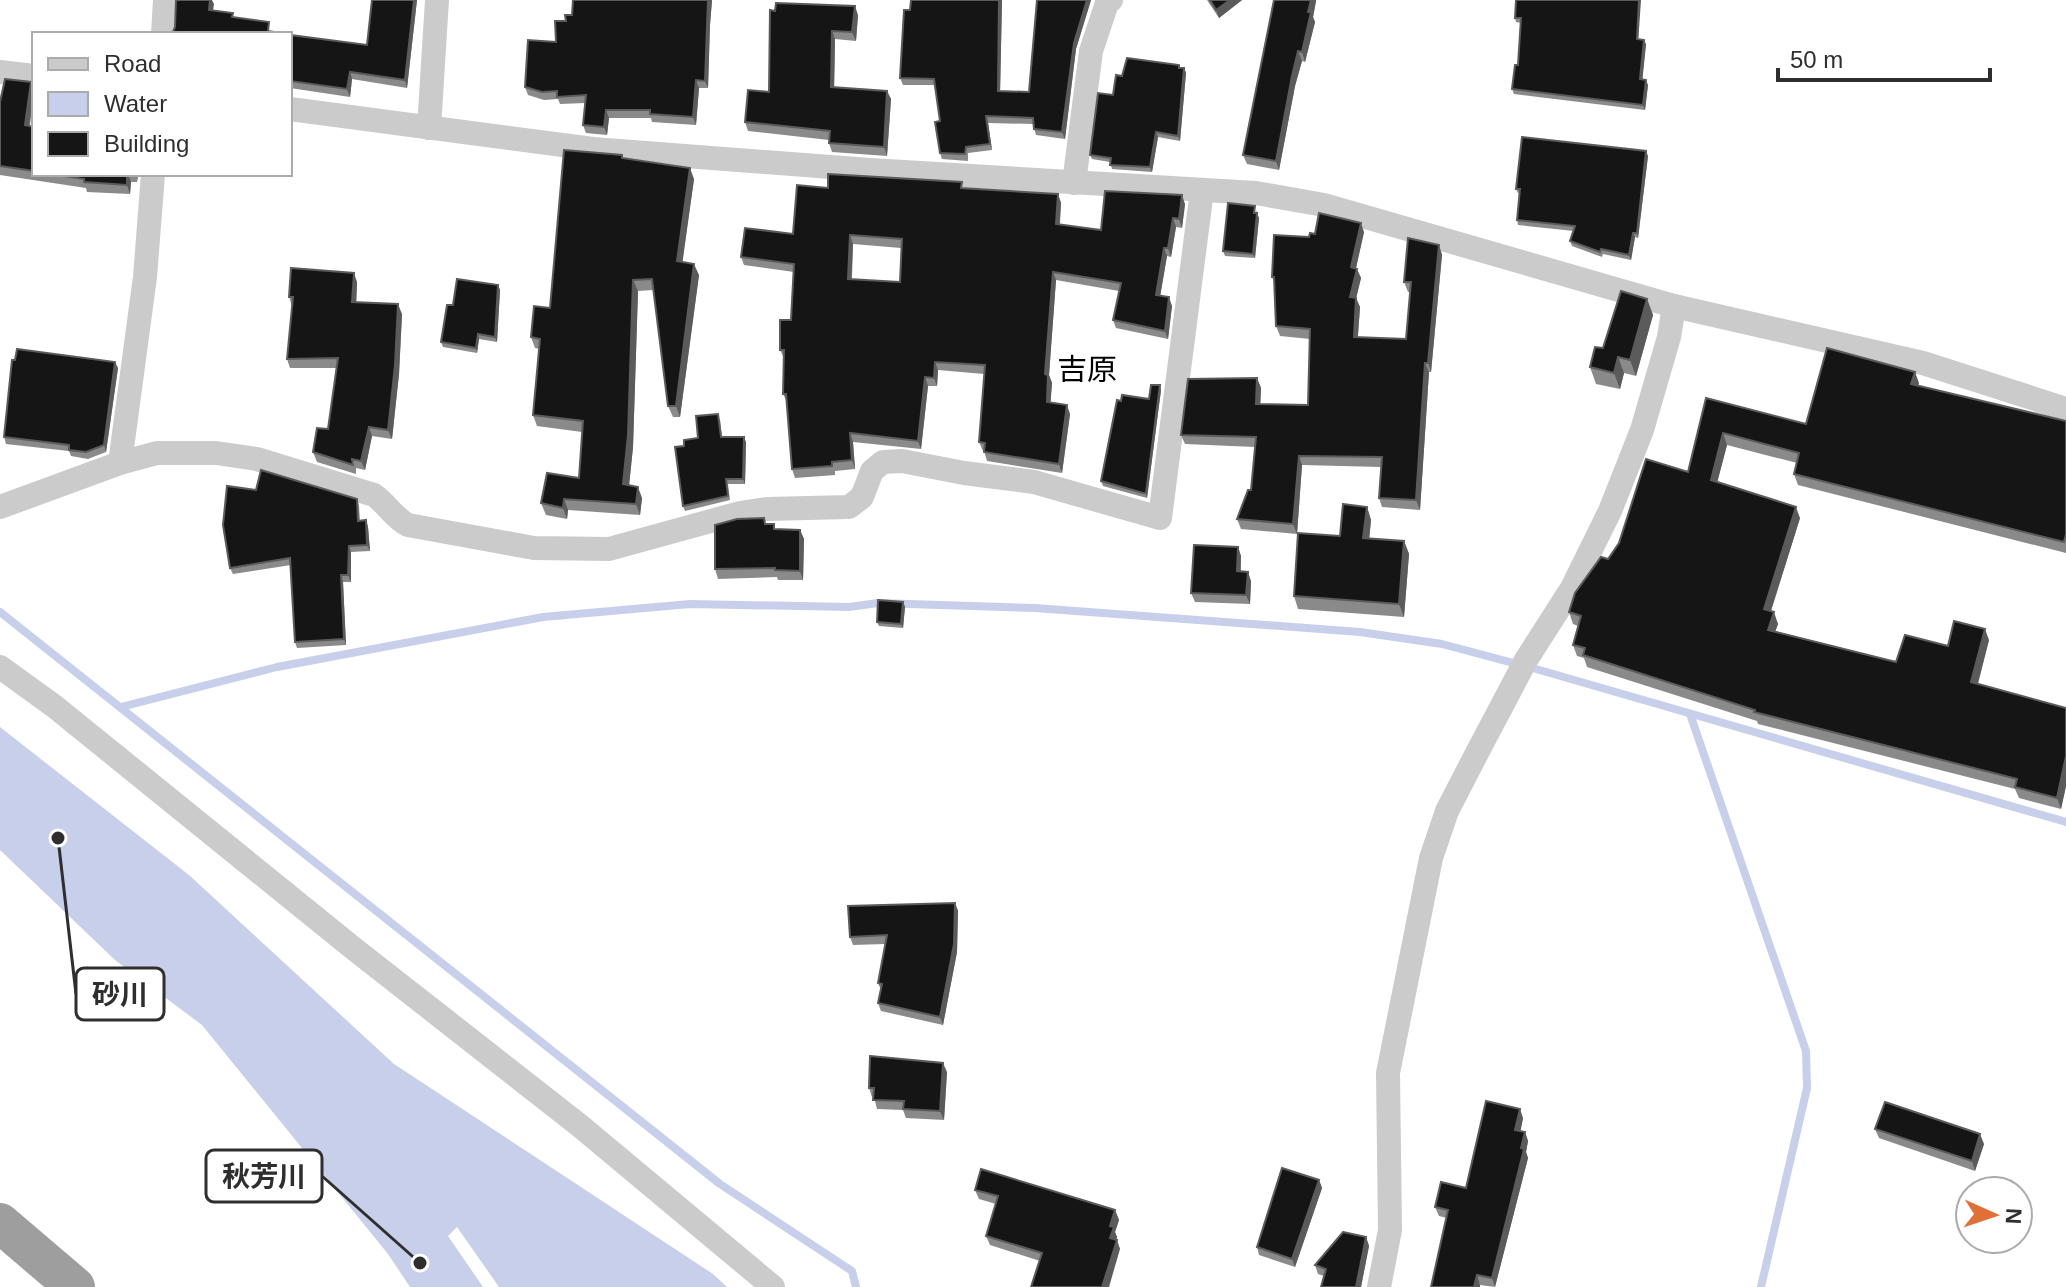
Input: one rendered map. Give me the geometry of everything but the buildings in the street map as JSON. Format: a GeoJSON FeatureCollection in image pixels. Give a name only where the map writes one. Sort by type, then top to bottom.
{"type":"FeatureCollection","features":[{"type":"Feature","properties":{"kind":"highway"},"geometry":{"type":"LineString","coordinates":[[0,1223],[75,1287]]}},
{"type":"Feature","properties":{"kind":"street"},"geometry":{"type":"LineString","coordinates":[[163,32],[165,0]]}},
{"type":"Feature","properties":{"kind":"street"},"geometry":{"type":"LineString","coordinates":[[429,128],[437,0]]}},
{"type":"Feature","properties":{"kind":"street"},"geometry":{"type":"LineString","coordinates":[[1074,183],[1091,51],[1107,3],[1111,0]]}},
{"type":"Feature","properties":{"kind":"street"},"geometry":{"type":"LineString","coordinates":[[0,72],[32,76]]}},
{"type":"Feature","properties":{"kind":"street"},"geometry":{"type":"LineString","coordinates":[[292,109],[593,149],[1256,193],[1324,205],[1674,306],[1923,363],[2066,409]]}},
{"type":"Feature","properties":{"kind":"street"},"geometry":{"type":"LineString","coordinates":[[120,463],[145,277],[153,176]]}},
{"type":"Feature","properties":{"kind":"street"},"geometry":{"type":"LineString","coordinates":[[0,507],[120,463],[157,453],[216,453],[257,459],[374,495],[408,525],[534,548],[609,549],[740,513],[767,509],[849,507],[862,497],[872,471],[883,462],[902,461],[1034,482],[1160,518],[1202,190]]}},
{"type":"Feature","properties":{"kind":"street"},"geometry":{"type":"LineString","coordinates":[[1379,1287],[1390,1230],[1388,1073],[1431,858],[1447,811],[1523,666],[1572,588],[1610,511],[1642,430],[1669,337],[1674,306]]}},
{"type":"Feature","properties":{"kind":"street"},"geometry":{"type":"LineString","coordinates":[[0,667],[54,706],[579,1125],[773,1287]]}},
{"type":"Feature","properties":{"kind":"water"},"geometry":{"type":"Polygon","coordinates":[[[0,727],[189,875],[394,1064],[713,1274],[727,1287],[499,1287],[457,1227],[448,1236],[483,1287],[410,1287],[388,1254],[202,1025],[115,960],[0,850],[0,727]]]}},
{"type":"Feature","properties":{"kind":"waterway"},"geometry":{"type":"LineString","coordinates":[[121,707],[277,667],[543,617],[690,604],[849,607],[878,603],[1035,608],[1360,632],[1442,644],[2066,822]]}},
{"type":"Feature","properties":{"kind":"waterway"},"geometry":{"type":"LineString","coordinates":[[0,612],[720,1184],[852,1271],[856,1287]]}},
{"type":"Feature","properties":{"kind":"waterway"},"geometry":{"type":"LineString","coordinates":[[1690,714],[1806,1051],[1807,1088],[1761,1287]]}},
{"type":"Feature","properties":{"kind":"place","name":"砂川"},"geometry":{"type":"Point","coordinates":[58,838]}},
{"type":"Feature","properties":{"kind":"place","name":"秋芳川"},"geometry":{"type":"Point","coordinates":[420,1263]}},
{"type":"Feature","properties":{"kind":"district","name":"吉原"},"geometry":{"type":"Point","coordinates":[1087,370]}}]}
